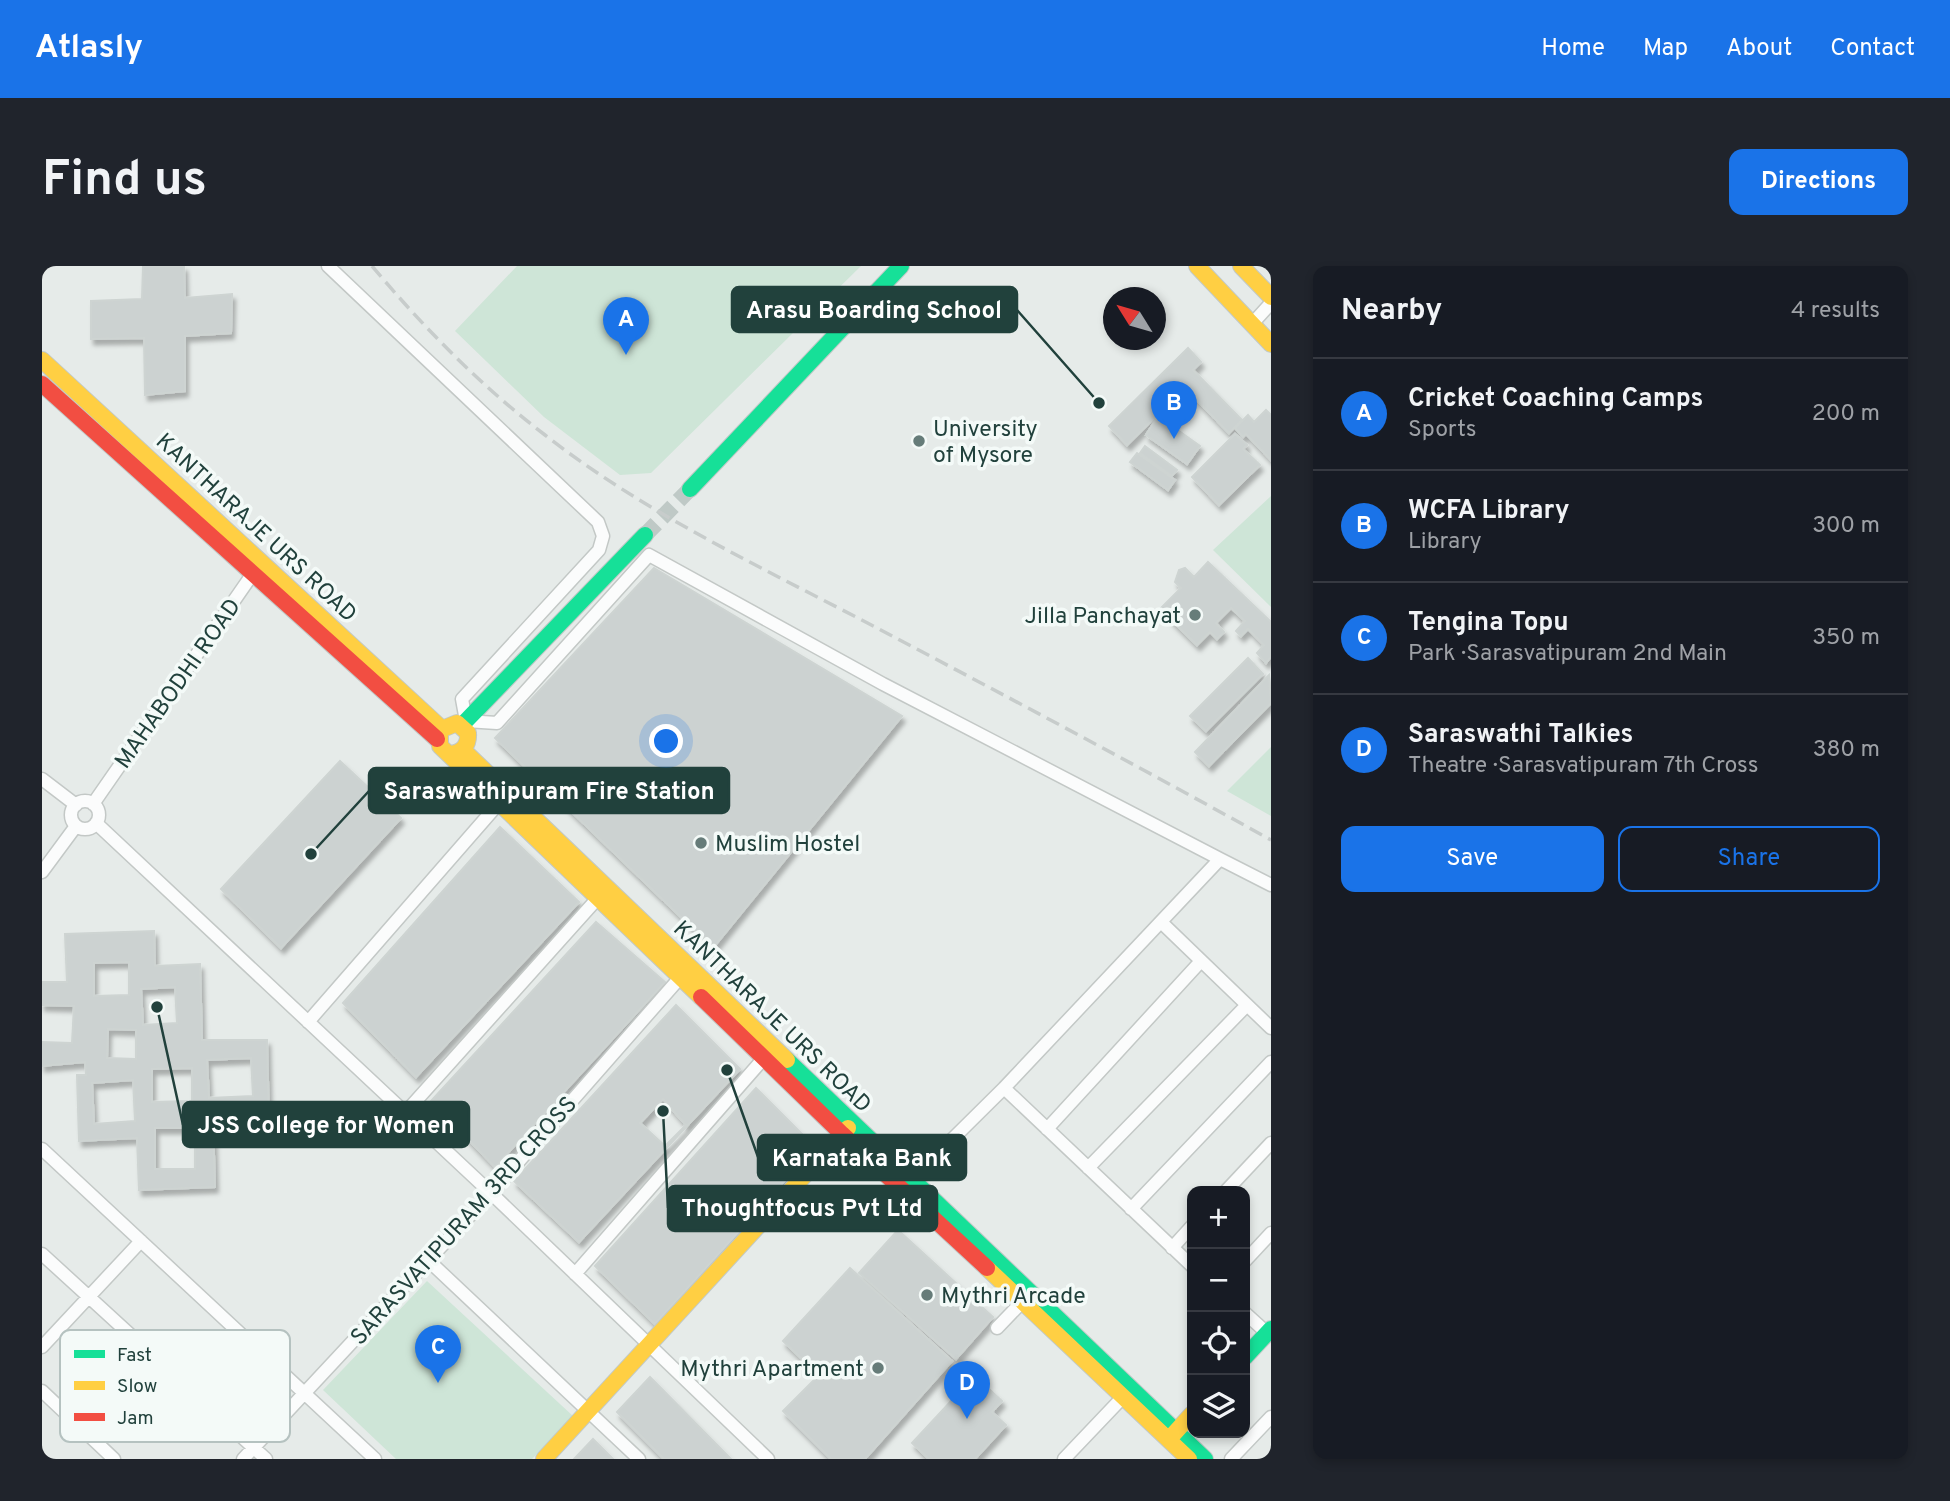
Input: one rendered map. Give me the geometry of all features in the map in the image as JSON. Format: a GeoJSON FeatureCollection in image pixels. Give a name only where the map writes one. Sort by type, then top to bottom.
{"type":"FeatureCollection","features":[{"type":"Feature","properties":{"kind":"street"},"geometry":{"type":"LineString","coordinates":[[328,266],[598,522],[603,536],[599,550],[463,699],[464,723],[468,738],[457,752],[441,749],[439,734],[452,722],[464,723],[497,723],[649,555],[883,684],[1271,885]]}},
{"type":"Feature","properties":{"kind":"street"},"geometry":{"type":"LineString","coordinates":[[690,489],[901,266]]}},
{"type":"Feature","properties":{"kind":"street"},"geometry":{"type":"LineString","coordinates":[[1197,266],[1271,344]]}},
{"type":"Feature","properties":{"kind":"street"},"geometry":{"type":"LineString","coordinates":[[1241,266],[1271,297]]}},
{"type":"Feature","properties":{"kind":"street"},"geometry":{"type":"LineString","coordinates":[[1252,324],[1271,303]]}},
{"type":"Feature","properties":{"kind":"street","name":"KANTHARAJE URS ROAD"},"geometry":{"type":"LineString","coordinates":[[42,360],[257,568],[439,734]]}},
{"type":"Feature","properties":{"kind":"street","name":"KANTHARAJE URS ROAD"},"geometry":{"type":"LineString","coordinates":[[42,384],[257,568]]}},
{"type":"Feature","properties":{"kind":"street"},"geometry":{"type":"LineString","coordinates":[[73,412],[84,399]]}},
{"type":"Feature","properties":{"kind":"street"},"geometry":{"type":"LineString","coordinates":[[464,723],[645,536]]}},
{"type":"Feature","properties":{"kind":"street","name":"MAHABODHI ROAD"},"geometry":{"type":"LineString","coordinates":[[93,804],[257,568]]}},
{"type":"Feature","properties":{"kind":"street","name":"KANTHARAJE URS ROAD"},"geometry":{"type":"LineString","coordinates":[[457,752],[499,803],[597,899],[684,972],[764,1058],[911,1180],[1172,1436],[1189,1459]]}},
{"type":"Feature","properties":{"kind":"street","name":"KANTHARAJE URS ROAD"},"geometry":{"type":"LineString","coordinates":[[457,752],[1122,1398],[1205,1459]]}},
{"type":"Feature","properties":{"kind":"street"},"geometry":{"type":"LineString","coordinates":[[42,779],[76,805]]}},
{"type":"Feature","properties":{"kind":"street"},"geometry":{"type":"LineString","coordinates":[[84,802],[93,804],[99,815],[96,823],[85,829],[76,826],[71,818],[76,805],[84,802]]}},
{"type":"Feature","properties":{"kind":"street"},"geometry":{"type":"LineString","coordinates":[[308,1022],[499,803]]}},
{"type":"Feature","properties":{"kind":"street"},"geometry":{"type":"LineString","coordinates":[[96,823],[491,1193],[768,1459]]}},
{"type":"Feature","properties":{"kind":"street"},"geometry":{"type":"LineString","coordinates":[[42,872],[76,826]]}},
{"type":"Feature","properties":{"kind":"street"},"geometry":{"type":"LineString","coordinates":[[911,1180],[1004,1088],[1220,859]]}},
{"type":"Feature","properties":{"kind":"street"},"geometry":{"type":"LineString","coordinates":[[405,1113],[597,899]]}},
{"type":"Feature","properties":{"kind":"street"},"geometry":{"type":"LineString","coordinates":[[1160,922],[1271,1028]]}},
{"type":"Feature","properties":{"kind":"street"},"geometry":{"type":"LineString","coordinates":[[1047,1129],[1201,961]]}},
{"type":"Feature","properties":{"kind":"street","name":"SARASVATIPURAM 3RD CROSS"},"geometry":{"type":"LineString","coordinates":[[290,1408],[491,1193],[684,972]]}},
{"type":"Feature","properties":{"kind":"street"},"geometry":{"type":"LineString","coordinates":[[1088,1168],[1247,1005]]}},
{"type":"Feature","properties":{"kind":"street"},"geometry":{"type":"LineString","coordinates":[[575,1274],[764,1058]]}},
{"type":"Feature","properties":{"kind":"street"},"geometry":{"type":"LineString","coordinates":[[1131,1209],[1271,1062]]}},
{"type":"Feature","properties":{"kind":"street"},"geometry":{"type":"LineString","coordinates":[[1004,1088],[1187,1262]]}},
{"type":"Feature","properties":{"kind":"street"},"geometry":{"type":"LineString","coordinates":[[544,1459],[651,1346],[847,1129]]}},
{"type":"Feature","properties":{"kind":"street"},"geometry":{"type":"LineString","coordinates":[[1231,1186],[1271,1143]]}},
{"type":"Feature","properties":{"kind":"street"},"geometry":{"type":"LineString","coordinates":[[42,1149],[236,1330]]}},
{"type":"Feature","properties":{"kind":"street"},"geometry":{"type":"LineString","coordinates":[[1172,1248],[1187,1232]]}},
{"type":"Feature","properties":{"kind":"street"},"geometry":{"type":"LineString","coordinates":[[1250,1256],[1271,1233]]}},
{"type":"Feature","properties":{"kind":"street"},"geometry":{"type":"LineString","coordinates":[[42,1347],[141,1241]]}},
{"type":"Feature","properties":{"kind":"street"},"geometry":{"type":"LineString","coordinates":[[42,1254],[126,1330]]}},
{"type":"Feature","properties":{"kind":"street"},"geometry":{"type":"LineString","coordinates":[[428,1260],[639,1459]]}},
{"type":"Feature","properties":{"kind":"street"},"geometry":{"type":"LineString","coordinates":[[997,1328],[1023,1301]]}},
{"type":"Feature","properties":{"kind":"street"},"geometry":{"type":"LineString","coordinates":[[1250,1317],[1269,1331],[1250,1352]]}},
{"type":"Feature","properties":{"kind":"street"},"geometry":{"type":"LineString","coordinates":[[290,1380],[375,1459]]}},
{"type":"Feature","properties":{"kind":"street"},"geometry":{"type":"LineString","coordinates":[[42,1391],[60,1408]]}},
{"type":"Feature","properties":{"kind":"street"},"geometry":{"type":"LineString","coordinates":[[1064,1459],[1122,1398]]}},
{"type":"Feature","properties":{"kind":"street"},"geometry":{"type":"LineString","coordinates":[[1231,1459],[1271,1417]]}},
{"type":"Feature","properties":{"kind":"street"},"geometry":{"type":"LineString","coordinates":[[1172,1436],[1187,1420]]}},
{"type":"Feature","properties":{"kind":"street"},"geometry":{"type":"LineString","coordinates":[[96,1442],[114,1459]]}},
{"type":"Feature","properties":{"kind":"street"},"geometry":{"type":"LineString","coordinates":[[249,1442],[266,1459]]}},
{"type":"Feature","properties":{"kind":"street","name":"SARASVATIPURAM 3RD CROSS"},"geometry":{"type":"LineString","coordinates":[[243,1459],[259,1442]]}},
{"type":"Feature","properties":{"kind":"green space"},"geometry":{"type":"Polygon","coordinates":[[[517,266],[861,266],[651,473],[620,475],[544,417],[455,331],[517,266]]]}},
{"type":"Feature","properties":{"kind":"green space"},"geometry":{"type":"Polygon","coordinates":[[[1271,496],[1271,607],[1213,550],[1271,496]]]}},
{"type":"Feature","properties":{"kind":"green space"},"geometry":{"type":"Polygon","coordinates":[[[1271,747],[1271,816],[1227,791],[1271,747]]]}},
{"type":"Feature","properties":{"kind":"green space"},"geometry":{"type":"Polygon","coordinates":[[[427,1281],[573,1416],[532,1459],[396,1459],[323,1390],[427,1281]]]}},
{"type":"Feature","properties":{"kind":"building"},"geometry":{"type":"Polygon","coordinates":[[[143,266],[184,266],[185,298],[232,294],[231,333],[185,336],[185,391],[145,395],[144,338],[91,339],[91,301],[142,299],[143,266]]]}},
{"type":"Feature","properties":{"kind":"building"},"geometry":{"type":"Polygon","coordinates":[[[1188,348],[1201,362],[1193,370],[1242,420],[1229,433],[1185,388],[1127,445],[1109,426],[1188,348]]]}},
{"type":"Feature","properties":{"kind":"building"},"geometry":{"type":"Polygon","coordinates":[[[1266,410],[1271,415],[1271,460],[1246,434],[1243,437],[1235,428],[1248,415],[1254,422],[1266,410]]]}},
{"type":"Feature","properties":{"kind":"building"},"geometry":{"type":"Polygon","coordinates":[[[1158,416],[1200,446],[1187,464],[1146,435],[1158,416]]]}},
{"type":"Feature","properties":{"kind":"building"},"geometry":{"type":"Polygon","coordinates":[[[1235,434],[1247,445],[1243,449],[1260,465],[1219,505],[1192,477],[1235,434]]]}},
{"type":"Feature","properties":{"kind":"building"},"geometry":{"type":"Polygon","coordinates":[[[1145,446],[1177,470],[1172,476],[1140,453],[1145,446]]]}},
{"type":"Feature","properties":{"kind":"building"},"geometry":{"type":"Polygon","coordinates":[[[1137,453],[1175,480],[1168,490],[1130,462],[1137,453]]]}},
{"type":"Feature","properties":{"kind":"building","name":"Jilla Panchayat"},"geometry":{"type":"Polygon","coordinates":[[[1208,562],[1271,622],[1271,657],[1266,663],[1257,653],[1264,645],[1248,629],[1241,636],[1236,631],[1245,621],[1231,608],[1216,623],[1224,632],[1217,639],[1210,632],[1197,645],[1160,609],[1181,588],[1175,582],[1179,570],[1185,568],[1194,577],[1208,562]]]}},
{"type":"Feature","properties":{"kind":"building","name":"Muslim Hostel"},"geometry":{"type":"Polygon","coordinates":[[[654,568],[902,716],[713,948],[495,738],[654,568]]]}},
{"type":"Feature","properties":{"kind":"building","name":"Jilla Panchayat"},"geometry":{"type":"Polygon","coordinates":[[[1248,658],[1263,674],[1206,731],[1190,716],[1248,658]]]}},
{"type":"Feature","properties":{"kind":"building"},"geometry":{"type":"Polygon","coordinates":[[[1269,675],[1271,703],[1209,766],[1195,752],[1269,675]]]}},
{"type":"Feature","properties":{"kind":"building"},"geometry":{"type":"Polygon","coordinates":[[[340,761],[401,818],[281,948],[221,889],[340,761]]]}},
{"type":"Feature","properties":{"kind":"building"},"geometry":{"type":"Polygon","coordinates":[[[500,827],[579,902],[416,1077],[343,1003],[500,827]]]}},
{"type":"Feature","properties":{"kind":"building"},"geometry":{"type":"Polygon","coordinates":[[[596,922],[665,982],[495,1167],[431,1101],[596,922]]]}},
{"type":"Feature","properties":{"kind":"building"},"geometry":{"type":"Polygon","coordinates":[[[154,931],[155,966],[200,964],[202,1040],[267,1040],[269,1120],[213,1122],[215,1187],[139,1190],[137,1138],[79,1141],[77,1075],[86,1075],[85,1062],[42,1066],[42,1042],[72,1043],[74,1006],[42,1005],[42,982],[67,982],[65,934],[154,931]],[[129,962],[94,963],[94,996],[129,995],[129,962]],[[175,987],[141,989],[143,1025],[177,1023],[175,987]],[[108,1029],[107,1058],[136,1059],[136,1030],[108,1029]],[[251,1058],[207,1060],[209,1098],[253,1096],[251,1058]],[[192,1068],[152,1069],[152,1102],[192,1101],[192,1068]],[[133,1080],[92,1083],[94,1124],[135,1121],[133,1080]],[[155,1128],[155,1169],[195,1169],[195,1128],[155,1128]]]}},
{"type":"Feature","properties":{"kind":"building"},"geometry":{"type":"Polygon","coordinates":[[[676,1005],[740,1069],[579,1242],[514,1181],[676,1005]]]}},
{"type":"Feature","properties":{"kind":"building"},"geometry":{"type":"Polygon","coordinates":[[[756,1088],[815,1147],[655,1324],[595,1266],[756,1088]]]}},
{"type":"Feature","properties":{"kind":"building"},"geometry":{"type":"Polygon","coordinates":[[[663,1099],[686,1125],[665,1146],[640,1123],[663,1099]]]}},
{"type":"Feature","properties":{"kind":"building","name":"Mythri Arcade"},"geometry":{"type":"Polygon","coordinates":[[[898,1230],[993,1317],[956,1359],[859,1273],[898,1230]]]}},
{"type":"Feature","properties":{"kind":"building","name":"Mythri Apartment"},"geometry":{"type":"Polygon","coordinates":[[[850,1268],[952,1361],[865,1459],[831,1459],[783,1411],[819,1375],[783,1341],[850,1268]]]}},
{"type":"Feature","properties":{"kind":"building"},"geometry":{"type":"Polygon","coordinates":[[[650,1377],[731,1459],[664,1459],[617,1412],[650,1377]]]}},
{"type":"Feature","properties":{"kind":"building"},"geometry":{"type":"Polygon","coordinates":[[[966,1385],[982,1399],[990,1390],[1002,1401],[992,1412],[1006,1425],[975,1459],[929,1459],[912,1443],[966,1385]]]}},
{"type":"Feature","properties":{"kind":"building"},"geometry":{"type":"Polygon","coordinates":[[[593,1439],[613,1459],[574,1459],[593,1439]]]}},
{"type":"Feature","properties":{"kind":"tunnel"},"geometry":{"type":"LineString","coordinates":[[645,535],[690,489]]}},
{"type":"Feature","properties":{"kind":"railway"},"geometry":{"type":"LineString","coordinates":[[372,266],[433,334],[498,397],[545,435],[628,493],[716,544],[1271,840]]}},
{"type":"Feature","properties":{"kind":"traffic: fast"},"geometry":{"type":"LineString","coordinates":[[690,489],[901,266]]}},
{"type":"Feature","properties":{"kind":"traffic: fast"},"geometry":{"type":"LineString","coordinates":[[462,725],[645,535]]}},
{"type":"Feature","properties":{"kind":"traffic: fast"},"geometry":{"type":"LineString","coordinates":[[787,1060],[1205,1459]]}},
{"type":"Feature","properties":{"kind":"traffic: fast"},"geometry":{"type":"LineString","coordinates":[[1250,1352],[1271,1329]]}},
{"type":"Feature","properties":{"kind":"traffic: slow"},"geometry":{"type":"LineString","coordinates":[[1197,266],[1271,344]]}},
{"type":"Feature","properties":{"kind":"traffic: slow"},"geometry":{"type":"LineString","coordinates":[[1241,266],[1271,297]]}},
{"type":"Feature","properties":{"kind":"traffic: slow"},"geometry":{"type":"LineString","coordinates":[[42,360],[441,728]]}},
{"type":"Feature","properties":{"kind":"traffic: slow"},"geometry":{"type":"LineString","coordinates":[[451,754],[462,750],[467,741],[468,733],[457,723],[440,730],[440,746],[701,997]]}},
{"type":"Feature","properties":{"kind":"traffic: slow"},"geometry":{"type":"LineString","coordinates":[[463,750],[787,1060]]}},
{"type":"Feature","properties":{"kind":"traffic: slow"},"geometry":{"type":"LineString","coordinates":[[544,1459],[848,1128]]}},
{"type":"Feature","properties":{"kind":"traffic: slow"},"geometry":{"type":"LineString","coordinates":[[987,1268],[1189,1459]]}},
{"type":"Feature","properties":{"kind":"traffic: slow"},"geometry":{"type":"LineString","coordinates":[[1170,1438],[1187,1419]]}},
{"type":"Feature","properties":{"kind":"traffic: jam"},"geometry":{"type":"LineString","coordinates":[[42,384],[437,739]]}},
{"type":"Feature","properties":{"kind":"traffic: jam"},"geometry":{"type":"LineString","coordinates":[[701,997],[842,1134],[987,1268]]}},
{"type":"Feature","properties":{"kind":"place","name":"Cricket Coaching Camps"},"geometry":{"type":"Point","coordinates":[626,355]}},
{"type":"Feature","properties":{"kind":"place","name":"Arasu Boarding School"},"geometry":{"type":"Point","coordinates":[1099,403]}},
{"type":"Feature","properties":{"kind":"place","name":"WCFA Library"},"geometry":{"type":"Point","coordinates":[1174,439]}},
{"type":"Feature","properties":{"kind":"place","name":"University of Mysore"},"geometry":{"type":"Point","coordinates":[919,441]}},
{"type":"Feature","properties":{"kind":"place","name":"Jilla Panchayat"},"geometry":{"type":"Point","coordinates":[1195,615]}},
{"type":"Feature","properties":{"kind":"place","name":"Muslim Hostel"},"geometry":{"type":"Point","coordinates":[701,843]}},
{"type":"Feature","properties":{"kind":"place","name":"Saraswathipuram Fire Station"},"geometry":{"type":"Point","coordinates":[311,854]}},
{"type":"Feature","properties":{"kind":"place","name":"JSS College for Women"},"geometry":{"type":"Point","coordinates":[157,1007]}},
{"type":"Feature","properties":{"kind":"place","name":"Karnataka Bank"},"geometry":{"type":"Point","coordinates":[727,1070]}},
{"type":"Feature","properties":{"kind":"place","name":"Thoughtfocus Pvt Ltd"},"geometry":{"type":"Point","coordinates":[663,1111]}},
{"type":"Feature","properties":{"kind":"place","name":"Mythri Arcade"},"geometry":{"type":"Point","coordinates":[927,1295]}},
{"type":"Feature","properties":{"kind":"place","name":"Mythri Apartment"},"geometry":{"type":"Point","coordinates":[878,1368]}},
{"type":"Feature","properties":{"kind":"place","name":"Tengina Topu"},"geometry":{"type":"Point","coordinates":[438,1383]}},
{"type":"Feature","properties":{"kind":"place","name":"Saraswathi Talkies"},"geometry":{"type":"Point","coordinates":[967,1419]}}]}
